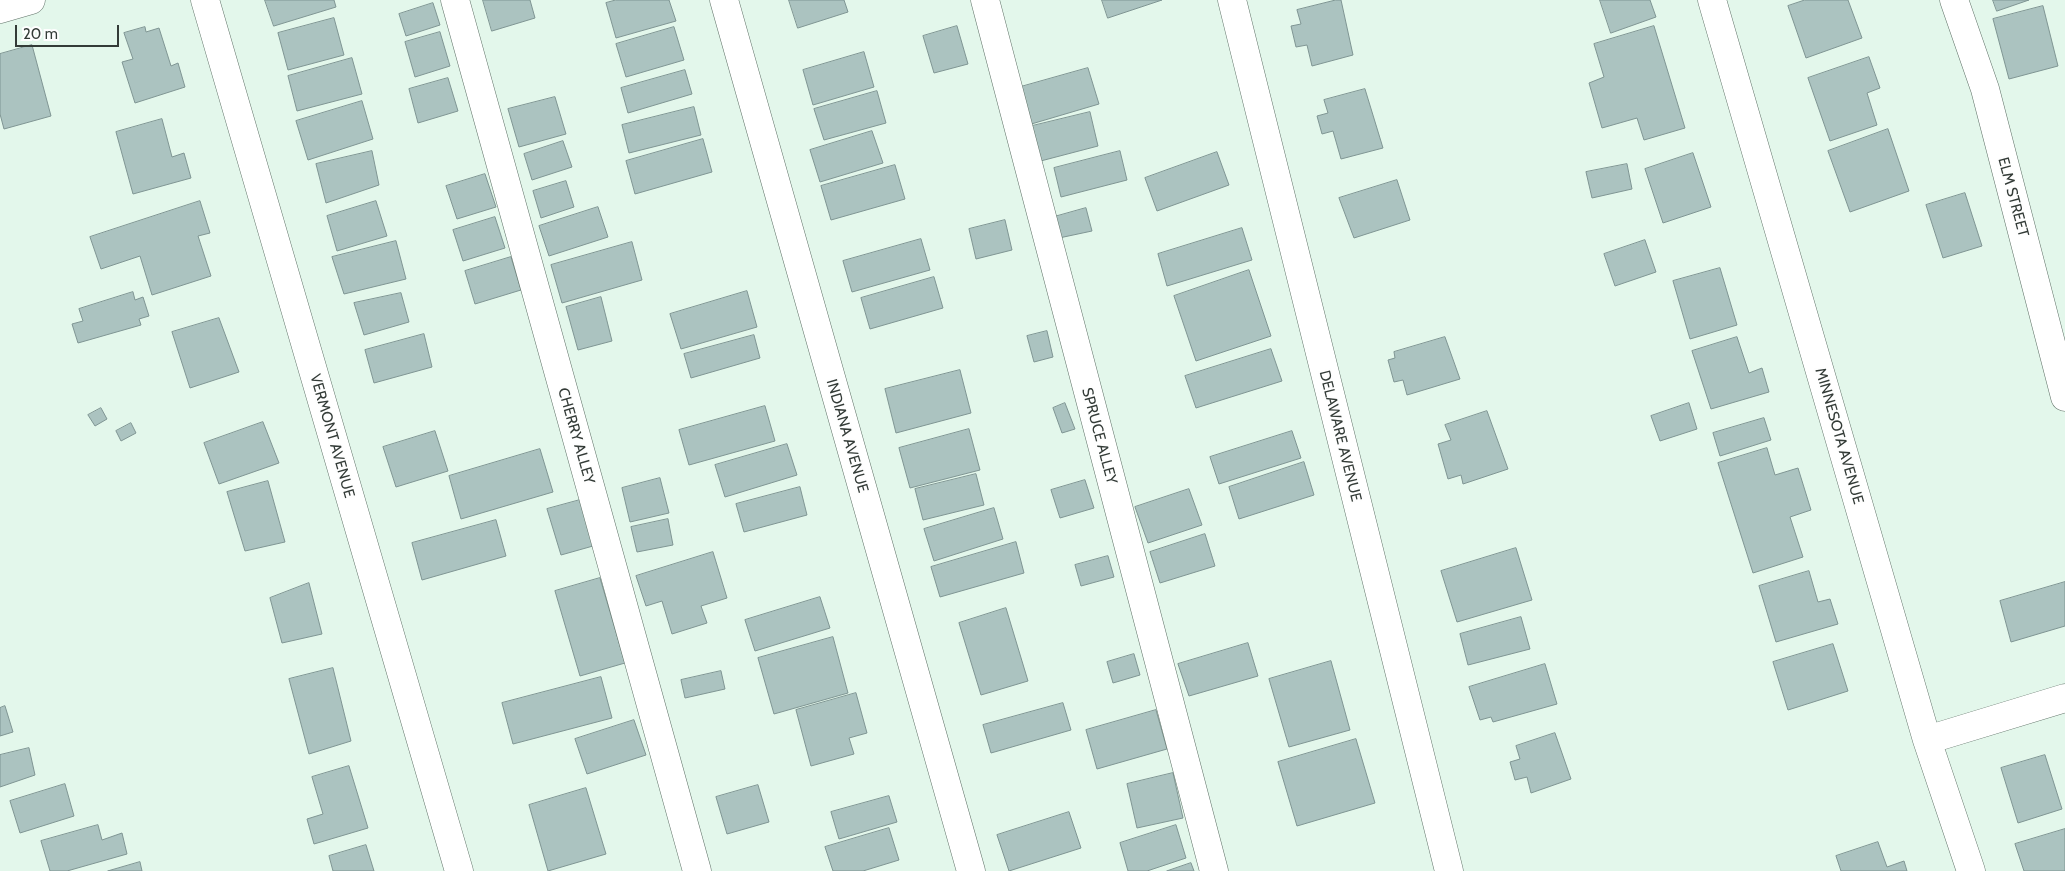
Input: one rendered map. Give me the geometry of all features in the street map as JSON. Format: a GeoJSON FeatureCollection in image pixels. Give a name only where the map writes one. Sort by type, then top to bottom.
{"type":"FeatureCollection","features":[{"type":"Feature","properties":{"kind":"street"},"geometry":{"type":"LineString","coordinates":[[0,9],[31,0]]}},
{"type":"Feature","properties":{"kind":"street","name":"VERMONT AVENUE"},"geometry":{"type":"LineString","coordinates":[[205,0],[460,871]]}},
{"type":"Feature","properties":{"kind":"street","name":"CHERRY ALLEY"},"geometry":{"type":"LineString","coordinates":[[455,0],[697,871]]}},
{"type":"Feature","properties":{"kind":"street","name":"INDIANA AVENUE"},"geometry":{"type":"LineString","coordinates":[[724,0],[971,871]]}},
{"type":"Feature","properties":{"kind":"street","name":"SPRUCE ALLEY"},"geometry":{"type":"LineString","coordinates":[[985,0],[1214,871]]}},
{"type":"Feature","properties":{"kind":"street","name":"DELAWARE AVENUE"},"geometry":{"type":"LineString","coordinates":[[1232,0],[1446,870]]}},
{"type":"Feature","properties":{"kind":"street","name":"MINNESOTA AVENUE"},"geometry":{"type":"LineString","coordinates":[[1712,0],[1928,740],[1971,871]]}},
{"type":"Feature","properties":{"kind":"street","name":"ELM STREET"},"geometry":{"type":"LineString","coordinates":[[1954,0],[1985,89],[2065,397]]}},
{"type":"Feature","properties":{"kind":"street"},"geometry":{"type":"LineString","coordinates":[[1928,740],[2065,698]]}},
{"type":"Feature","properties":{"kind":"building"},"geometry":{"type":"Polygon","coordinates":[[[265,0],[334,0],[336,7],[274,26],[265,0]]]}},
{"type":"Feature","properties":{"kind":"building"},"geometry":{"type":"Polygon","coordinates":[[[483,0],[530,0],[535,18],[492,31],[483,0]]]}},
{"type":"Feature","properties":{"kind":"building"},"geometry":{"type":"Polygon","coordinates":[[[616,0],[669,0],[676,21],[616,38],[606,3],[616,0]]]}},
{"type":"Feature","properties":{"kind":"building"},"geometry":{"type":"Polygon","coordinates":[[[789,0],[844,0],[848,12],[798,28],[789,0]]]}},
{"type":"Feature","properties":{"kind":"building"},"geometry":{"type":"Polygon","coordinates":[[[1102,0],[1162,0],[1108,18],[1102,0]]]}},
{"type":"Feature","properties":{"kind":"building"},"geometry":{"type":"Polygon","coordinates":[[[1341,0],[1353,55],[1312,66],[1307,45],[1296,47],[1291,26],[1301,24],[1297,10],[1341,0]]]}},
{"type":"Feature","properties":{"kind":"building"},"geometry":{"type":"Polygon","coordinates":[[[1600,0],[1650,0],[1656,17],[1611,33],[1600,0]]]}},
{"type":"Feature","properties":{"kind":"building"},"geometry":{"type":"Polygon","coordinates":[[[1805,0],[1848,0],[1862,38],[1806,58],[1788,6],[1805,0]]]}},
{"type":"Feature","properties":{"kind":"building"},"geometry":{"type":"Polygon","coordinates":[[[1993,0],[2029,0],[1997,11],[1993,0]]]}},
{"type":"Feature","properties":{"kind":"building"},"geometry":{"type":"Polygon","coordinates":[[[433,3],[440,25],[406,36],[399,14],[433,3]]]}},
{"type":"Feature","properties":{"kind":"building"},"geometry":{"type":"Polygon","coordinates":[[[2043,6],[2058,66],[2009,79],[1993,19],[2043,6]]]}},
{"type":"Feature","properties":{"kind":"building"},"geometry":{"type":"Polygon","coordinates":[[[334,18],[344,55],[288,70],[278,33],[334,18]]]}},
{"type":"Feature","properties":{"kind":"building"},"geometry":{"type":"Polygon","coordinates":[[[957,26],[968,64],[934,73],[923,36],[957,26]]]}},
{"type":"Feature","properties":{"kind":"building"},"geometry":{"type":"Polygon","coordinates":[[[1654,26],[1685,128],[1644,140],[1637,118],[1602,128],[1589,83],[1604,77],[1594,44],[1654,26]]]}},
{"type":"Feature","properties":{"kind":"building"},"geometry":{"type":"Polygon","coordinates":[[[145,27],[146,32],[159,28],[171,66],[178,63],[185,87],[135,103],[122,62],[133,59],[124,33],[145,27]]]}},
{"type":"Feature","properties":{"kind":"building"},"geometry":{"type":"Polygon","coordinates":[[[674,27],[684,60],[626,77],[616,44],[674,27]]]}},
{"type":"Feature","properties":{"kind":"building"},"geometry":{"type":"Polygon","coordinates":[[[440,32],[450,66],[415,77],[405,42],[440,32]]]}},
{"type":"Feature","properties":{"kind":"building"},"geometry":{"type":"Polygon","coordinates":[[[32,45],[51,116],[4,129],[0,114],[0,54],[32,45]]]}},
{"type":"Feature","properties":{"kind":"building"},"geometry":{"type":"Polygon","coordinates":[[[864,52],[874,87],[813,105],[803,70],[864,52]]]}},
{"type":"Feature","properties":{"kind":"building"},"geometry":{"type":"Polygon","coordinates":[[[1869,57],[1880,88],[1867,93],[1877,125],[1830,141],[1808,78],[1869,57]]]}},
{"type":"Feature","properties":{"kind":"building"},"geometry":{"type":"Polygon","coordinates":[[[352,58],[362,94],[297,111],[288,76],[352,58]]]}},
{"type":"Feature","properties":{"kind":"building"},"geometry":{"type":"Polygon","coordinates":[[[1088,68],[1099,104],[1028,125],[1017,88],[1088,68]]]}},
{"type":"Feature","properties":{"kind":"building"},"geometry":{"type":"Polygon","coordinates":[[[685,70],[692,94],[628,113],[621,88],[685,70]]]}},
{"type":"Feature","properties":{"kind":"building"},"geometry":{"type":"Polygon","coordinates":[[[448,78],[458,111],[418,123],[409,89],[448,78]]]}},
{"type":"Feature","properties":{"kind":"building"},"geometry":{"type":"Polygon","coordinates":[[[1365,89],[1383,148],[1341,159],[1333,131],[1322,134],[1317,116],[1328,113],[1324,100],[1365,89]]]}},
{"type":"Feature","properties":{"kind":"building"},"geometry":{"type":"Polygon","coordinates":[[[877,91],[886,123],[824,140],[814,109],[877,91]]]}},
{"type":"Feature","properties":{"kind":"building"},"geometry":{"type":"Polygon","coordinates":[[[555,97],[566,134],[519,147],[508,109],[555,97]]]}},
{"type":"Feature","properties":{"kind":"building"},"geometry":{"type":"Polygon","coordinates":[[[362,101],[373,139],[308,160],[296,121],[362,101]]]}},
{"type":"Feature","properties":{"kind":"building"},"geometry":{"type":"Polygon","coordinates":[[[694,107],[701,135],[629,153],[622,125],[694,107]]]}},
{"type":"Feature","properties":{"kind":"building"},"geometry":{"type":"Polygon","coordinates":[[[1090,112],[1098,146],[1033,163],[1024,128],[1090,112]]]}},
{"type":"Feature","properties":{"kind":"building"},"geometry":{"type":"Polygon","coordinates":[[[162,119],[172,157],[184,153],[191,178],[133,194],[116,132],[162,119]]]}},
{"type":"Feature","properties":{"kind":"building"},"geometry":{"type":"Polygon","coordinates":[[[1888,129],[1909,191],[1850,212],[1828,151],[1888,129]]]}},
{"type":"Feature","properties":{"kind":"building"},"geometry":{"type":"Polygon","coordinates":[[[872,131],[883,163],[820,182],[810,150],[872,131]]]}},
{"type":"Feature","properties":{"kind":"building"},"geometry":{"type":"Polygon","coordinates":[[[703,139],[712,172],[635,194],[626,161],[703,139]]]}},
{"type":"Feature","properties":{"kind":"building"},"geometry":{"type":"Polygon","coordinates":[[[563,141],[572,167],[532,180],[524,154],[563,141]]]}},
{"type":"Feature","properties":{"kind":"building"},"geometry":{"type":"Polygon","coordinates":[[[372,151],[379,185],[326,203],[316,164],[372,151]]]}},
{"type":"Feature","properties":{"kind":"building"},"geometry":{"type":"Polygon","coordinates":[[[1120,151],[1127,180],[1061,197],[1054,168],[1120,151]]]}},
{"type":"Feature","properties":{"kind":"building"},"geometry":{"type":"Polygon","coordinates":[[[1217,152],[1229,185],[1157,211],[1145,178],[1217,152]]]}},
{"type":"Feature","properties":{"kind":"building"},"geometry":{"type":"Polygon","coordinates":[[[1693,153],[1711,207],[1663,223],[1645,169],[1693,153]]]}},
{"type":"Feature","properties":{"kind":"building"},"geometry":{"type":"Polygon","coordinates":[[[1627,164],[1632,189],[1592,198],[1586,172],[1627,164]]]}},
{"type":"Feature","properties":{"kind":"building"},"geometry":{"type":"Polygon","coordinates":[[[895,165],[905,199],[831,220],[821,186],[895,165]]]}},
{"type":"Feature","properties":{"kind":"building"},"geometry":{"type":"Polygon","coordinates":[[[485,174],[496,207],[457,219],[446,186],[485,174]]]}},
{"type":"Feature","properties":{"kind":"building"},"geometry":{"type":"Polygon","coordinates":[[[1397,180],[1410,220],[1354,238],[1339,198],[1397,180]]]}},
{"type":"Feature","properties":{"kind":"building"},"geometry":{"type":"Polygon","coordinates":[[[566,181],[574,207],[541,218],[533,191],[566,181]]]}},
{"type":"Feature","properties":{"kind":"building"},"geometry":{"type":"Polygon","coordinates":[[[1965,193],[1982,246],[1943,258],[1926,205],[1965,193]]]}},
{"type":"Feature","properties":{"kind":"building"},"geometry":{"type":"Polygon","coordinates":[[[200,201],[210,233],[198,236],[211,276],[152,295],[140,256],[101,269],[90,237],[200,201]]]}},
{"type":"Feature","properties":{"kind":"building"},"geometry":{"type":"Polygon","coordinates":[[[376,201],[387,236],[337,251],[327,216],[376,201]]]}},
{"type":"Feature","properties":{"kind":"building"},"geometry":{"type":"Polygon","coordinates":[[[598,207],[608,237],[549,256],[539,226],[598,207]]]}},
{"type":"Feature","properties":{"kind":"building"},"geometry":{"type":"Polygon","coordinates":[[[1086,208],[1092,231],[1059,238],[1054,217],[1086,208]]]}},
{"type":"Feature","properties":{"kind":"building"},"geometry":{"type":"Polygon","coordinates":[[[495,217],[505,248],[463,261],[453,230],[495,217]]]}},
{"type":"Feature","properties":{"kind":"building"},"geometry":{"type":"Polygon","coordinates":[[[1005,220],[1012,250],[976,259],[969,229],[1005,220]]]}},
{"type":"Feature","properties":{"kind":"building"},"geometry":{"type":"Polygon","coordinates":[[[1242,228],[1252,260],[1167,286],[1158,254],[1242,228]]]}},
{"type":"Feature","properties":{"kind":"building"},"geometry":{"type":"Polygon","coordinates":[[[921,239],[930,270],[852,292],[843,261],[921,239]]]}},
{"type":"Feature","properties":{"kind":"building"},"geometry":{"type":"Polygon","coordinates":[[[1645,240],[1656,272],[1615,286],[1604,254],[1645,240]]]}},
{"type":"Feature","properties":{"kind":"building"},"geometry":{"type":"Polygon","coordinates":[[[396,241],[406,279],[344,294],[332,257],[396,241]]]}},
{"type":"Feature","properties":{"kind":"building"},"geometry":{"type":"Polygon","coordinates":[[[632,242],[642,280],[562,303],[551,265],[632,242]]]}},
{"type":"Feature","properties":{"kind":"building"},"geometry":{"type":"Polygon","coordinates":[[[511,257],[521,290],[475,304],[465,271],[511,257]]]}},
{"type":"Feature","properties":{"kind":"building"},"geometry":{"type":"Polygon","coordinates":[[[1720,268],[1737,325],[1690,339],[1673,281],[1720,268]]]}},
{"type":"Feature","properties":{"kind":"building"},"geometry":{"type":"Polygon","coordinates":[[[1249,270],[1271,336],[1196,361],[1174,296],[1249,270]]]}},
{"type":"Feature","properties":{"kind":"building"},"geometry":{"type":"Polygon","coordinates":[[[934,277],[943,308],[870,329],[861,298],[934,277]]]}},
{"type":"Feature","properties":{"kind":"building"},"geometry":{"type":"Polygon","coordinates":[[[747,291],[757,327],[681,349],[670,314],[747,291]]]}},
{"type":"Feature","properties":{"kind":"building"},"geometry":{"type":"Polygon","coordinates":[[[133,292],[135,300],[143,297],[149,316],[139,319],[141,325],[78,343],[72,324],[83,321],[79,309],[133,292]]]}},
{"type":"Feature","properties":{"kind":"building"},"geometry":{"type":"Polygon","coordinates":[[[401,293],[409,322],[364,335],[354,303],[401,293]]]}},
{"type":"Feature","properties":{"kind":"building"},"geometry":{"type":"Polygon","coordinates":[[[601,297],[612,341],[578,350],[566,307],[601,297]]]}},
{"type":"Feature","properties":{"kind":"building"},"geometry":{"type":"Polygon","coordinates":[[[219,318],[239,372],[190,388],[172,332],[219,318]]]}},
{"type":"Feature","properties":{"kind":"building"},"geometry":{"type":"Polygon","coordinates":[[[1047,331],[1053,357],[1034,362],[1027,336],[1047,331]]]}},
{"type":"Feature","properties":{"kind":"building"},"geometry":{"type":"Polygon","coordinates":[[[424,334],[432,367],[374,383],[365,350],[424,334]]]}},
{"type":"Feature","properties":{"kind":"building"},"geometry":{"type":"Polygon","coordinates":[[[754,335],[760,358],[691,378],[684,354],[754,335]]]}},
{"type":"Feature","properties":{"kind":"building"},"geometry":{"type":"Polygon","coordinates":[[[1445,337],[1460,379],[1407,395],[1403,380],[1394,382],[1388,360],[1395,358],[1394,352],[1445,337]]]}},
{"type":"Feature","properties":{"kind":"building"},"geometry":{"type":"Polygon","coordinates":[[[1737,337],[1749,373],[1762,368],[1769,392],[1711,409],[1692,351],[1737,337]]]}},
{"type":"Feature","properties":{"kind":"building"},"geometry":{"type":"Polygon","coordinates":[[[1271,349],[1282,381],[1196,408],[1185,376],[1271,349]]]}},
{"type":"Feature","properties":{"kind":"building"},"geometry":{"type":"Polygon","coordinates":[[[960,370],[971,413],[896,433],[885,389],[960,370]]]}},
{"type":"Feature","properties":{"kind":"building"},"geometry":{"type":"Polygon","coordinates":[[[1065,403],[1075,429],[1062,433],[1053,408],[1065,403]]]}},
{"type":"Feature","properties":{"kind":"building"},"geometry":{"type":"Polygon","coordinates":[[[1689,403],[1697,429],[1660,441],[1651,416],[1689,403]]]}},
{"type":"Feature","properties":{"kind":"building"},"geometry":{"type":"Polygon","coordinates":[[[765,406],[775,441],[689,465],[679,430],[765,406]]]}},
{"type":"Feature","properties":{"kind":"building"},"geometry":{"type":"Polygon","coordinates":[[[101,408],[107,419],[95,426],[88,415],[101,408]]]}},
{"type":"Feature","properties":{"kind":"building"},"geometry":{"type":"Polygon","coordinates":[[[1487,411],[1508,469],[1463,484],[1461,475],[1448,479],[1438,444],[1451,440],[1445,425],[1487,411]]]}},
{"type":"Feature","properties":{"kind":"building"},"geometry":{"type":"Polygon","coordinates":[[[1764,418],[1771,440],[1720,456],[1713,433],[1764,418]]]}},
{"type":"Feature","properties":{"kind":"building"},"geometry":{"type":"Polygon","coordinates":[[[263,422],[279,463],[219,484],[204,443],[263,422]]]}},
{"type":"Feature","properties":{"kind":"building"},"geometry":{"type":"Polygon","coordinates":[[[131,423],[136,433],[121,441],[116,431],[131,423]]]}},
{"type":"Feature","properties":{"kind":"building"},"geometry":{"type":"Polygon","coordinates":[[[969,429],[980,470],[910,488],[899,448],[969,429]]]}},
{"type":"Feature","properties":{"kind":"building"},"geometry":{"type":"Polygon","coordinates":[[[435,431],[448,471],[396,487],[383,447],[435,431]]]}},
{"type":"Feature","properties":{"kind":"building"},"geometry":{"type":"Polygon","coordinates":[[[1292,431],[1301,458],[1219,484],[1210,457],[1292,431]]]}},
{"type":"Feature","properties":{"kind":"building"},"geometry":{"type":"Polygon","coordinates":[[[787,444],[797,475],[725,497],[715,465],[787,444]]]}},
{"type":"Feature","properties":{"kind":"building"},"geometry":{"type":"Polygon","coordinates":[[[1767,448],[1775,475],[1798,468],[1811,510],[1790,517],[1803,557],[1753,573],[1718,463],[1767,448]]]}},
{"type":"Feature","properties":{"kind":"building"},"geometry":{"type":"Polygon","coordinates":[[[540,449],[553,492],[461,519],[449,476],[540,449]]]}},
{"type":"Feature","properties":{"kind":"building"},"geometry":{"type":"Polygon","coordinates":[[[1304,462],[1314,495],[1239,519],[1229,487],[1304,462]]]}},
{"type":"Feature","properties":{"kind":"building"},"geometry":{"type":"Polygon","coordinates":[[[976,474],[984,505],[923,520],[915,489],[976,474]]]}},
{"type":"Feature","properties":{"kind":"building"},"geometry":{"type":"Polygon","coordinates":[[[660,478],[669,513],[630,522],[622,488],[660,478]]]}},
{"type":"Feature","properties":{"kind":"building"},"geometry":{"type":"Polygon","coordinates":[[[1085,480],[1094,508],[1060,518],[1051,490],[1085,480]]]}},
{"type":"Feature","properties":{"kind":"building"},"geometry":{"type":"Polygon","coordinates":[[[268,481],[285,542],[245,551],[227,492],[268,481]]]}},
{"type":"Feature","properties":{"kind":"building"},"geometry":{"type":"Polygon","coordinates":[[[800,487],[807,515],[744,532],[736,504],[800,487]]]}},
{"type":"Feature","properties":{"kind":"building"},"geometry":{"type":"Polygon","coordinates":[[[1189,489],[1202,525],[1148,543],[1135,507],[1189,489]]]}},
{"type":"Feature","properties":{"kind":"building"},"geometry":{"type":"Polygon","coordinates":[[[580,500],[593,546],[561,555],[547,509],[580,500]]]}},
{"type":"Feature","properties":{"kind":"building"},"geometry":{"type":"Polygon","coordinates":[[[994,508],[1003,539],[934,561],[924,529],[994,508]]]}},
{"type":"Feature","properties":{"kind":"building"},"geometry":{"type":"Polygon","coordinates":[[[668,519],[673,545],[637,552],[631,527],[668,519]]]}},
{"type":"Feature","properties":{"kind":"building"},"geometry":{"type":"Polygon","coordinates":[[[496,520],[506,556],[422,580],[412,543],[496,520]]]}},
{"type":"Feature","properties":{"kind":"building"},"geometry":{"type":"Polygon","coordinates":[[[1205,534],[1215,566],[1160,583],[1150,552],[1205,534]]]}},
{"type":"Feature","properties":{"kind":"building"},"geometry":{"type":"Polygon","coordinates":[[[1016,542],[1024,573],[940,597],[931,567],[1016,542]]]}},
{"type":"Feature","properties":{"kind":"building"},"geometry":{"type":"Polygon","coordinates":[[[1516,548],[1532,600],[1457,622],[1441,571],[1516,548]]]}},
{"type":"Feature","properties":{"kind":"building"},"geometry":{"type":"Polygon","coordinates":[[[713,552],[727,598],[701,606],[707,623],[672,634],[662,601],[646,606],[636,576],[713,552]]]}},
{"type":"Feature","properties":{"kind":"building"},"geometry":{"type":"Polygon","coordinates":[[[1108,556],[1114,577],[1081,586],[1075,565],[1108,556]]]}},
{"type":"Feature","properties":{"kind":"building"},"geometry":{"type":"Polygon","coordinates":[[[1809,571],[1818,602],[1830,599],[1838,624],[1776,642],[1759,586],[1809,571]]]}},
{"type":"Feature","properties":{"kind":"building"},"geometry":{"type":"Polygon","coordinates":[[[600,578],[625,663],[580,676],[555,591],[600,578]]]}},
{"type":"Feature","properties":{"kind":"building"},"geometry":{"type":"Polygon","coordinates":[[[2065,582],[2065,626],[2011,642],[2000,601],[2065,582]]]}},
{"type":"Feature","properties":{"kind":"building"},"geometry":{"type":"Polygon","coordinates":[[[309,583],[322,634],[282,643],[270,598],[309,583]]]}},
{"type":"Feature","properties":{"kind":"building"},"geometry":{"type":"Polygon","coordinates":[[[820,597],[830,628],[755,651],[745,620],[820,597]]]}},
{"type":"Feature","properties":{"kind":"building"},"geometry":{"type":"Polygon","coordinates":[[[1006,608],[1028,681],[981,695],[959,623],[1006,608]]]}},
{"type":"Feature","properties":{"kind":"building"},"geometry":{"type":"Polygon","coordinates":[[[1521,617],[1530,649],[1468,665],[1460,634],[1521,617]]]}},
{"type":"Feature","properties":{"kind":"building"},"geometry":{"type":"Polygon","coordinates":[[[833,637],[848,693],[774,714],[758,658],[833,637]]]}},
{"type":"Feature","properties":{"kind":"building"},"geometry":{"type":"Polygon","coordinates":[[[1248,643],[1258,676],[1189,696],[1178,664],[1248,643]]]}},
{"type":"Feature","properties":{"kind":"building"},"geometry":{"type":"Polygon","coordinates":[[[1833,644],[1848,691],[1788,710],[1773,662],[1833,644]]]}},
{"type":"Feature","properties":{"kind":"building"},"geometry":{"type":"Polygon","coordinates":[[[1134,654],[1140,675],[1113,683],[1107,662],[1134,654]]]}},
{"type":"Feature","properties":{"kind":"building"},"geometry":{"type":"Polygon","coordinates":[[[1331,661],[1350,730],[1289,747],[1269,679],[1331,661]]]}},
{"type":"Feature","properties":{"kind":"building"},"geometry":{"type":"Polygon","coordinates":[[[1545,664],[1557,704],[1493,722],[1491,717],[1480,720],[1469,687],[1545,664]]]}},
{"type":"Feature","properties":{"kind":"building"},"geometry":{"type":"Polygon","coordinates":[[[333,668],[351,741],[309,754],[289,679],[333,668]]]}},
{"type":"Feature","properties":{"kind":"building"},"geometry":{"type":"Polygon","coordinates":[[[721,671],[725,689],[685,698],[681,680],[721,671]]]}},
{"type":"Feature","properties":{"kind":"building"},"geometry":{"type":"Polygon","coordinates":[[[601,677],[612,718],[513,744],[502,703],[601,677]]]}},
{"type":"Feature","properties":{"kind":"building"},"geometry":{"type":"Polygon","coordinates":[[[856,693],[867,733],[849,738],[854,754],[811,766],[796,710],[856,693]]]}},
{"type":"Feature","properties":{"kind":"building"},"geometry":{"type":"Polygon","coordinates":[[[1063,703],[1071,730],[991,753],[983,725],[1063,703]]]}},
{"type":"Feature","properties":{"kind":"building"},"geometry":{"type":"Polygon","coordinates":[[[5,706],[13,732],[0,736],[0,708],[5,706]]]}},
{"type":"Feature","properties":{"kind":"building"},"geometry":{"type":"Polygon","coordinates":[[[1156,710],[1167,749],[1097,769],[1086,730],[1156,710]]]}},
{"type":"Feature","properties":{"kind":"building"},"geometry":{"type":"Polygon","coordinates":[[[634,720],[646,755],[587,774],[575,739],[634,720]]]}},
{"type":"Feature","properties":{"kind":"building"},"geometry":{"type":"Polygon","coordinates":[[[1555,733],[1571,779],[1531,793],[1527,777],[1515,780],[1510,762],[1520,759],[1516,746],[1555,733]]]}},
{"type":"Feature","properties":{"kind":"building"},"geometry":{"type":"Polygon","coordinates":[[[1356,739],[1375,803],[1297,826],[1278,762],[1356,739]]]}},
{"type":"Feature","properties":{"kind":"building"},"geometry":{"type":"Polygon","coordinates":[[[29,748],[35,775],[0,787],[0,755],[29,748]]]}},
{"type":"Feature","properties":{"kind":"building"},"geometry":{"type":"Polygon","coordinates":[[[2045,755],[2062,809],[2018,823],[2001,768],[2045,755]]]}},
{"type":"Feature","properties":{"kind":"building"},"geometry":{"type":"Polygon","coordinates":[[[349,766],[368,828],[314,844],[307,819],[323,814],[312,777],[349,766]]]}},
{"type":"Feature","properties":{"kind":"building"},"geometry":{"type":"Polygon","coordinates":[[[1173,773],[1183,818],[1137,828],[1127,784],[1173,773]]]}},
{"type":"Feature","properties":{"kind":"building"},"geometry":{"type":"Polygon","coordinates":[[[65,784],[74,816],[20,833],[10,801],[65,784]]]}},
{"type":"Feature","properties":{"kind":"building"},"geometry":{"type":"Polygon","coordinates":[[[758,785],[769,822],[727,834],[716,797],[758,785]]]}},
{"type":"Feature","properties":{"kind":"building"},"geometry":{"type":"Polygon","coordinates":[[[586,788],[606,854],[548,871],[529,805],[586,788]]]}},
{"type":"Feature","properties":{"kind":"building"},"geometry":{"type":"Polygon","coordinates":[[[889,796],[897,822],[839,839],[831,812],[889,796]]]}},
{"type":"Feature","properties":{"kind":"building"},"geometry":{"type":"Polygon","coordinates":[[[1069,812],[1081,848],[1009,871],[997,835],[1069,812]]]}},
{"type":"Feature","properties":{"kind":"building"},"geometry":{"type":"Polygon","coordinates":[[[98,825],[102,840],[122,833],[127,854],[67,871],[50,871],[41,841],[98,825]]]}},
{"type":"Feature","properties":{"kind":"building"},"geometry":{"type":"Polygon","coordinates":[[[1176,825],[1186,858],[1147,871],[1128,871],[1120,843],[1176,825]]]}},
{"type":"Feature","properties":{"kind":"building"},"geometry":{"type":"Polygon","coordinates":[[[889,828],[899,860],[863,871],[833,871],[825,847],[889,828]]]}},
{"type":"Feature","properties":{"kind":"building"},"geometry":{"type":"Polygon","coordinates":[[[2065,829],[2065,871],[2024,871],[2015,844],[2065,829]]]}},
{"type":"Feature","properties":{"kind":"building"},"geometry":{"type":"Polygon","coordinates":[[[1878,842],[1887,867],[1904,861],[1907,871],[1841,871],[1836,856],[1878,842]]]}},
{"type":"Feature","properties":{"kind":"building"},"geometry":{"type":"Polygon","coordinates":[[[366,845],[374,871],[333,871],[329,856],[366,845]]]}},
{"type":"Feature","properties":{"kind":"building"},"geometry":{"type":"Polygon","coordinates":[[[140,862],[142,871],[108,871],[140,862]]]}},
{"type":"Feature","properties":{"kind":"building"},"geometry":{"type":"Polygon","coordinates":[[[1191,863],[1194,871],[1167,871],[1191,863]]]}}]}
